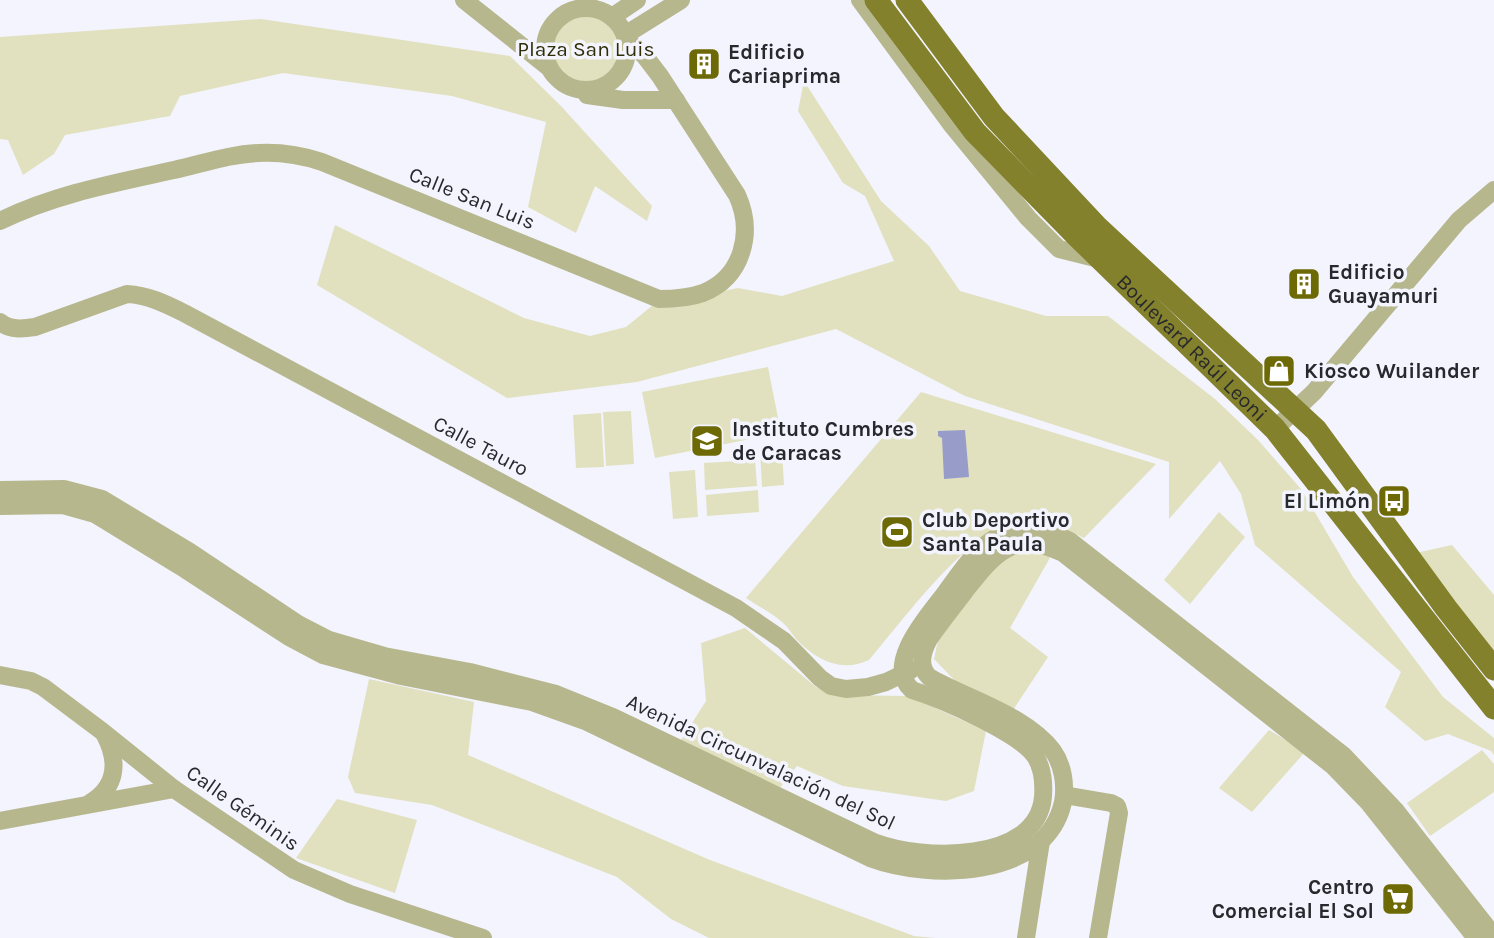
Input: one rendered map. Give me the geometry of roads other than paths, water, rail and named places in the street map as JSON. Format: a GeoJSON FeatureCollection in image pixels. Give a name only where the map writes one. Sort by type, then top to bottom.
{"type":"FeatureCollection","features":[{"type":"Feature","properties":{"kind":"main road","name":"Boulevard Raúl Leoni"},"geometry":{"type":"LineString","coordinates":[[876,0],[975,132],[1275,429],[1494,708]]}},
{"type":"Feature","properties":{"kind":"main road","name":"Boulevard Raúl Leoni"},"geometry":{"type":"LineString","coordinates":[[907,0],[994,117],[1098,228],[1316,430],[1494,669]]}},
{"type":"Feature","properties":{"kind":"street"},"geometry":{"type":"LineString","coordinates":[[464,0],[547,66],[560,82],[597,97],[676,100]]}},
{"type":"Feature","properties":{"kind":"street"},"geometry":{"type":"LineString","coordinates":[[612,17],[638,0]]}},
{"type":"Feature","properties":{"kind":"street"},"geometry":{"type":"LineString","coordinates":[[626,38],[681,0]]}},
{"type":"Feature","properties":{"kind":"street"},"geometry":{"type":"LineString","coordinates":[[860,0],[951,124],[1028,218],[1059,249],[1102,260]]}},
{"type":"Feature","properties":{"kind":"street"},"geometry":{"type":"LineString","coordinates":[[547,66],[544,48],[548,31],[553,23],[577,4],[600,10],[612,17],[626,38],[626,58],[615,79],[601,88],[578,90]]}},
{"type":"Feature","properties":{"kind":"street","name":"Calle San Luis"},"geometry":{"type":"LineString","coordinates":[[0,221],[59,197],[163,172],[242,155],[290,154],[322,162],[659,299],[689,297],[713,287],[728,274],[743,249],[746,237],[744,211],[737,195],[676,100],[644,55],[626,38]]}},
{"type":"Feature","properties":{"kind":"street"},"geometry":{"type":"LineString","coordinates":[[1275,429],[1314,392],[1459,220],[1494,190]]}},
{"type":"Feature","properties":{"kind":"street","name":"Calle Tauro"},"geometry":{"type":"LineString","coordinates":[[0,322],[4,326],[23,329],[127,294],[152,299],[184,313],[736,608],[784,641],[831,686],[868,687],[923,666]]}},
{"type":"Feature","properties":{"kind":"street","name":"Avenida Circunvalación del Sol"},"geometry":{"type":"LineString","coordinates":[[0,490],[64,489],[102,499],[190,552],[298,624],[329,640],[384,656],[470,672],[556,694],[613,717],[891,849],[918,853],[960,852],[994,848],[1018,837],[1034,821],[1042,804],[1043,783],[1035,757],[1017,739],[912,690],[906,685],[903,672]]}},
{"type":"Feature","properties":{"kind":"street","name":"Avenida Circunvalación del Sol"},"geometry":{"type":"LineString","coordinates":[[0,506],[63,505],[94,514],[289,637],[323,655],[380,671],[550,707],[887,864],[902,868],[939,870],[982,866],[1014,858],[1041,841],[1057,819],[1064,796]]}},
{"type":"Feature","properties":{"kind":"street"},"geometry":{"type":"LineString","coordinates":[[903,672],[916,632],[974,556],[988,542],[1021,528],[1046,531],[1070,541],[1343,755],[1361,772],[1476,938]]}},
{"type":"Feature","properties":{"kind":"street"},"geometry":{"type":"LineString","coordinates":[[1098,938],[1119,813],[1117,806],[1064,796],[1060,765],[1054,752],[1044,741],[1021,724],[929,677],[923,666],[924,648],[929,639],[985,565],[997,553],[1023,543],[1051,548],[1062,553],[1333,765],[1409,841],[1494,936]]}},
{"type":"Feature","properties":{"kind":"street","name":"Calle Géminis"},"geometry":{"type":"LineString","coordinates":[[0,675],[31,681],[43,687],[174,789],[294,870],[351,894],[479,937]]}},
{"type":"Feature","properties":{"kind":"street"},"geometry":{"type":"LineString","coordinates":[[86,806],[105,792],[114,777],[112,752],[103,732]]}},
{"type":"Feature","properties":{"kind":"street"},"geometry":{"type":"LineString","coordinates":[[0,821],[174,789]]}},
{"type":"Feature","properties":{"kind":"street"},"geometry":{"type":"LineString","coordinates":[[1026,938],[1041,841]]}},
{"type":"Feature","properties":{"kind":"water"},"geometry":{"type":"Polygon","coordinates":[[[965,430],[969,477],[944,479],[942,438],[938,436],[938,431],[965,430]]]}},
{"type":"Feature","properties":{"kind":"place","name":"Edificio Cariaprima"},"geometry":{"type":"Point","coordinates":[704,64]}},
{"type":"Feature","properties":{"kind":"place","name":"Edificio Guayamuri"},"geometry":{"type":"Point","coordinates":[1304,284]}},
{"type":"Feature","properties":{"kind":"place","name":"Kiosco Wuilander"},"geometry":{"type":"Point","coordinates":[1279,371]}},
{"type":"Feature","properties":{"kind":"place","name":"Instituto Cumbres de Caracas"},"geometry":{"type":"Point","coordinates":[707,441]}},
{"type":"Feature","properties":{"kind":"place","name":"El Limón"},"geometry":{"type":"Point","coordinates":[1394,501]}},
{"type":"Feature","properties":{"kind":"place","name":"Club Deportivo Santa Paula"},"geometry":{"type":"Point","coordinates":[897,532]}},
{"type":"Feature","properties":{"kind":"place","name":"Centro Comercial El Sol"},"geometry":{"type":"Point","coordinates":[1398,899]}},
{"type":"Feature","properties":{"kind":"park label","name":"Plaza San Luis"},"geometry":{"type":"Point","coordinates":[586,49]}}]}
